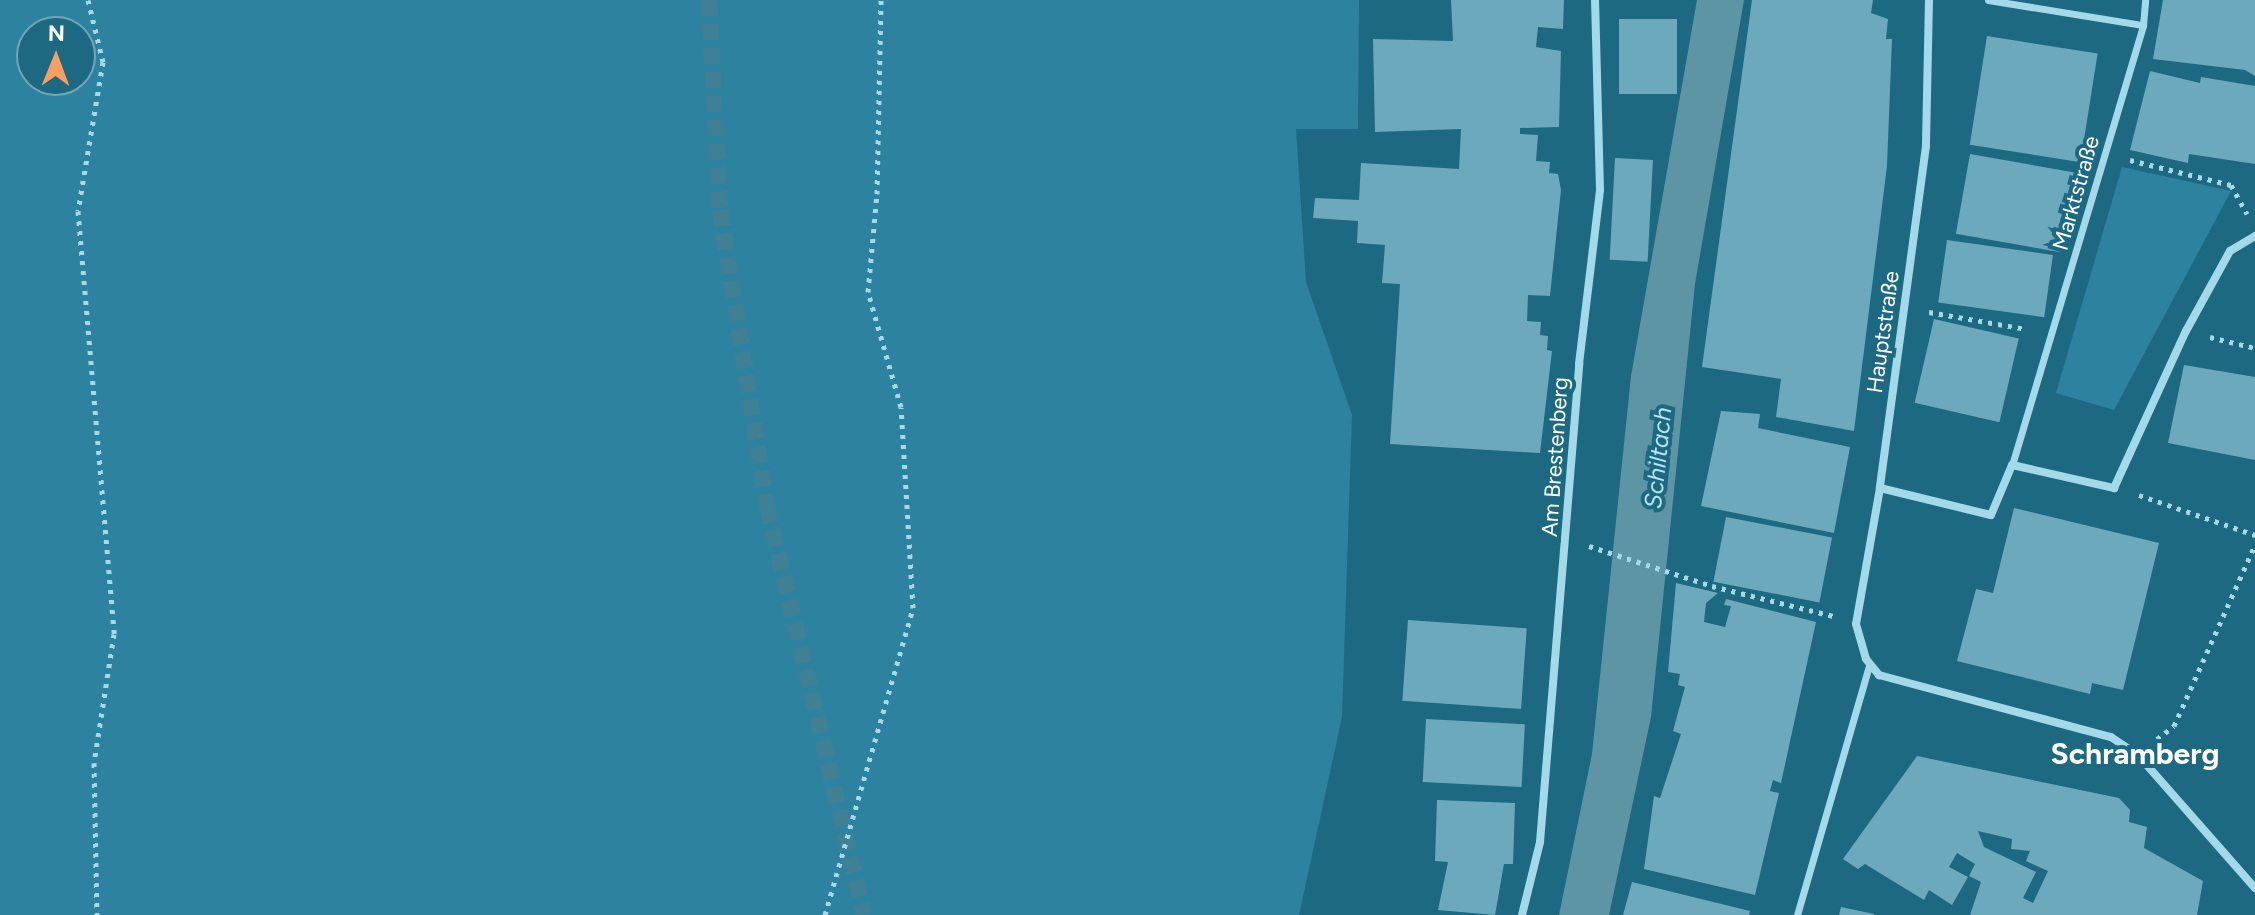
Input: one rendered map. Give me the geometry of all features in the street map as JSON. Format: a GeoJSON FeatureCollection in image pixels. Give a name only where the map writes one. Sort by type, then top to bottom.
{"type":"FeatureCollection","features":[{"type":"Feature","properties":{"kind":"street","name":"Am Brestenberg"},"geometry":{"type":"LineString","coordinates":[[1522,915],[1540,842],[1579,364],[1600,190],[1595,0]]}},
{"type":"Feature","properties":{"kind":"street","name":"Hauptstraße"},"geometry":{"type":"LineString","coordinates":[[1869,665],[1856,624],[1880,488],[1926,146],[1929,0]]}},
{"type":"Feature","properties":{"kind":"street"},"geometry":{"type":"LineString","coordinates":[[1988,0],[2143,25]]}},
{"type":"Feature","properties":{"kind":"street","name":"Marktstraße"},"geometry":{"type":"LineString","coordinates":[[2012,465],[2036,395],[2143,25],[2145,0]]}},
{"type":"Feature","properties":{"kind":"street"},"geometry":{"type":"LineString","coordinates":[[1880,488],[1991,515],[2012,465],[2114,488],[2186,331],[2230,251],[2254,236]]}},
{"type":"Feature","properties":{"kind":"street"},"geometry":{"type":"LineString","coordinates":[[1797,915],[1869,665],[1879,675],[2111,737],[2138,755],[2255,888]]}},
{"type":"Feature","properties":{"kind":"path"},"geometry":{"type":"LineString","coordinates":[[88,0],[103,62],[78,211],[114,634],[94,763],[97,915]]}},
{"type":"Feature","properties":{"kind":"path"},"geometry":{"type":"LineString","coordinates":[[825,915],[913,608],[901,407],[868,292],[877,194],[881,0]]}},
{"type":"Feature","properties":{"kind":"path"},"geometry":{"type":"LineString","coordinates":[[2106,154],[2231,185],[2240,193],[2254,236]]}},
{"type":"Feature","properties":{"kind":"path"},"geometry":{"type":"LineString","coordinates":[[1905,307],[2054,334]]}},
{"type":"Feature","properties":{"kind":"path"},"geometry":{"type":"LineString","coordinates":[[2186,331],[2255,348]]}},
{"type":"Feature","properties":{"kind":"path"},"geometry":{"type":"LineString","coordinates":[[2114,488],[2255,535]]}},
{"type":"Feature","properties":{"kind":"path"},"geometry":{"type":"LineString","coordinates":[[2138,755],[2174,726],[2255,545]]}},
{"type":"Feature","properties":{"kind":"path"},"geometry":{"type":"LineString","coordinates":[[1606,548],[1676,572],[1856,624]]}},
{"type":"Feature","properties":{"kind":"shaded area"},"geometry":{"type":"Polygon","coordinates":[[[0,0],[1359,0],[1358,129],[1296,129],[1306,282],[1352,415],[1342,717],[1299,915],[0,915],[0,0]]]}},
{"type":"Feature","properties":{"kind":"shaded area"},"geometry":{"type":"Polygon","coordinates":[[[2122,167],[2231,191],[2114,410],[2056,393],[2122,167]]]}},
{"type":"Feature","properties":{"kind":"water","name":"Schiltach"},"geometry":{"type":"Polygon","coordinates":[[[1697,0],[1744,0],[1695,284],[1651,717],[1609,915],[1559,915],[1592,754],[1631,376],[1697,0]]]}},
{"type":"Feature","properties":{"kind":"building"},"geometry":{"type":"Polygon","coordinates":[[[1451,0],[1564,0],[1563,29],[1538,27],[1536,47],[1561,51],[1559,127],[1520,128],[1520,134],[1538,135],[1536,161],[1550,162],[1549,173],[1558,174],[1561,190],[1550,296],[1528,295],[1527,321],[1541,322],[1540,335],[1548,336],[1547,350],[1552,351],[1540,453],[1390,444],[1400,284],[1382,283],[1385,245],[1357,243],[1358,221],[1313,218],[1315,198],[1359,200],[1361,163],[1459,169],[1461,129],[1375,132],[1373,39],[1453,41],[1451,0]]]}},
{"type":"Feature","properties":{"kind":"building"},"geometry":{"type":"Polygon","coordinates":[[[1752,0],[1873,0],[1871,13],[1888,19],[1886,39],[1892,39],[1887,166],[1854,431],[1776,417],[1781,379],[1702,367],[1752,0]]]}},
{"type":"Feature","properties":{"kind":"building"},"geometry":{"type":"Polygon","coordinates":[[[2163,0],[2255,0],[2255,76],[2245,70],[2153,59],[2163,0]]]}},
{"type":"Feature","properties":{"kind":"building"},"geometry":{"type":"Polygon","coordinates":[[[1619,19],[1677,19],[1677,94],[1619,94],[1619,19]]]}},
{"type":"Feature","properties":{"kind":"building"},"geometry":{"type":"Polygon","coordinates":[[[1987,36],[2098,54],[2080,162],[1970,145],[1987,36]]]}},
{"type":"Feature","properties":{"kind":"building"},"geometry":{"type":"Polygon","coordinates":[[[2150,71],[2200,83],[2201,77],[2255,86],[2255,164],[2189,154],[2188,163],[2130,150],[2150,71]]]}},
{"type":"Feature","properties":{"kind":"building"},"geometry":{"type":"Polygon","coordinates":[[[1970,154],[2074,172],[2060,252],[1956,234],[1970,154]]]}},
{"type":"Feature","properties":{"kind":"building"},"geometry":{"type":"Polygon","coordinates":[[[1615,158],[1653,160],[1648,262],[1610,260],[1615,158]]]}},
{"type":"Feature","properties":{"kind":"building"},"geometry":{"type":"Polygon","coordinates":[[[1947,240],[2053,255],[2044,317],[1938,302],[1947,240]]]}},
{"type":"Feature","properties":{"kind":"building"},"geometry":{"type":"Polygon","coordinates":[[[1934,319],[2019,339],[1999,422],[1915,403],[1934,319]]]}},
{"type":"Feature","properties":{"kind":"building"},"geometry":{"type":"Polygon","coordinates":[[[2184,365],[2255,377],[2255,460],[2168,443],[2184,365]]]}},
{"type":"Feature","properties":{"kind":"building"},"geometry":{"type":"Polygon","coordinates":[[[1721,411],[1760,414],[1758,428],[1850,447],[1834,533],[1701,506],[1721,411]]]}},
{"type":"Feature","properties":{"kind":"building"},"geometry":{"type":"Polygon","coordinates":[[[2014,508],[2159,543],[2123,690],[2092,683],[2090,694],[1957,661],[1976,589],[1993,593],[2014,508]]]}},
{"type":"Feature","properties":{"kind":"building"},"geometry":{"type":"Polygon","coordinates":[[[1726,517],[1832,538],[1819,602],[1713,582],[1726,517]]]}},
{"type":"Feature","properties":{"kind":"building"},"geometry":{"type":"Polygon","coordinates":[[[1676,583],[1718,593],[1706,603],[1704,622],[1725,627],[1731,606],[1724,605],[1726,599],[1816,622],[1781,783],[1773,780],[1770,791],[1779,793],[1755,895],[1644,869],[1654,796],[1660,798],[1681,734],[1673,731],[1685,687],[1678,685],[1680,674],[1668,672],[1676,583]]]}},
{"type":"Feature","properties":{"kind":"building"},"geometry":{"type":"Polygon","coordinates":[[[1408,620],[1527,628],[1521,709],[1402,701],[1408,620]]]}},
{"type":"Feature","properties":{"kind":"building"},"geometry":{"type":"Polygon","coordinates":[[[1426,719],[1525,724],[1522,787],[1423,782],[1426,719]]]}},
{"type":"Feature","properties":{"kind":"building"},"geometry":{"type":"Polygon","coordinates":[[[1917,756],[2119,798],[2130,810],[2129,822],[2147,827],[2144,848],[2203,881],[2197,915],[1970,915],[1981,882],[1969,876],[1975,864],[1957,853],[1949,867],[1968,877],[1952,905],[1929,890],[1924,900],[1865,864],[1858,869],[1843,859],[1917,756]],[[1978,831],[1984,847],[2036,872],[2023,898],[2033,903],[2048,871],[2026,861],[2030,851],[2011,849],[2012,839],[1978,831]]]}},
{"type":"Feature","properties":{"kind":"building"},"geometry":{"type":"Polygon","coordinates":[[[1437,800],[1515,803],[1513,864],[1504,864],[1495,915],[1438,910],[1448,862],[1435,861],[1437,800]]]}},
{"type":"Feature","properties":{"kind":"building"},"geometry":{"type":"Polygon","coordinates":[[[1632,882],[1750,911],[1749,915],[1623,915],[1632,882]]]}},
{"type":"Feature","properties":{"kind":"building"},"geometry":{"type":"Polygon","coordinates":[[[1841,907],[1874,914],[1874,915],[1839,915],[1841,907]]]}},
{"type":"Feature","properties":{"kind":"tunnel"},"geometry":{"type":"LineString","coordinates":[[709,0],[720,210],[767,507],[864,915]]}},
{"type":"Feature","properties":{"kind":"district","name":"Schramberg"},"geometry":{"type":"Point","coordinates":[2135,754]}}]}
